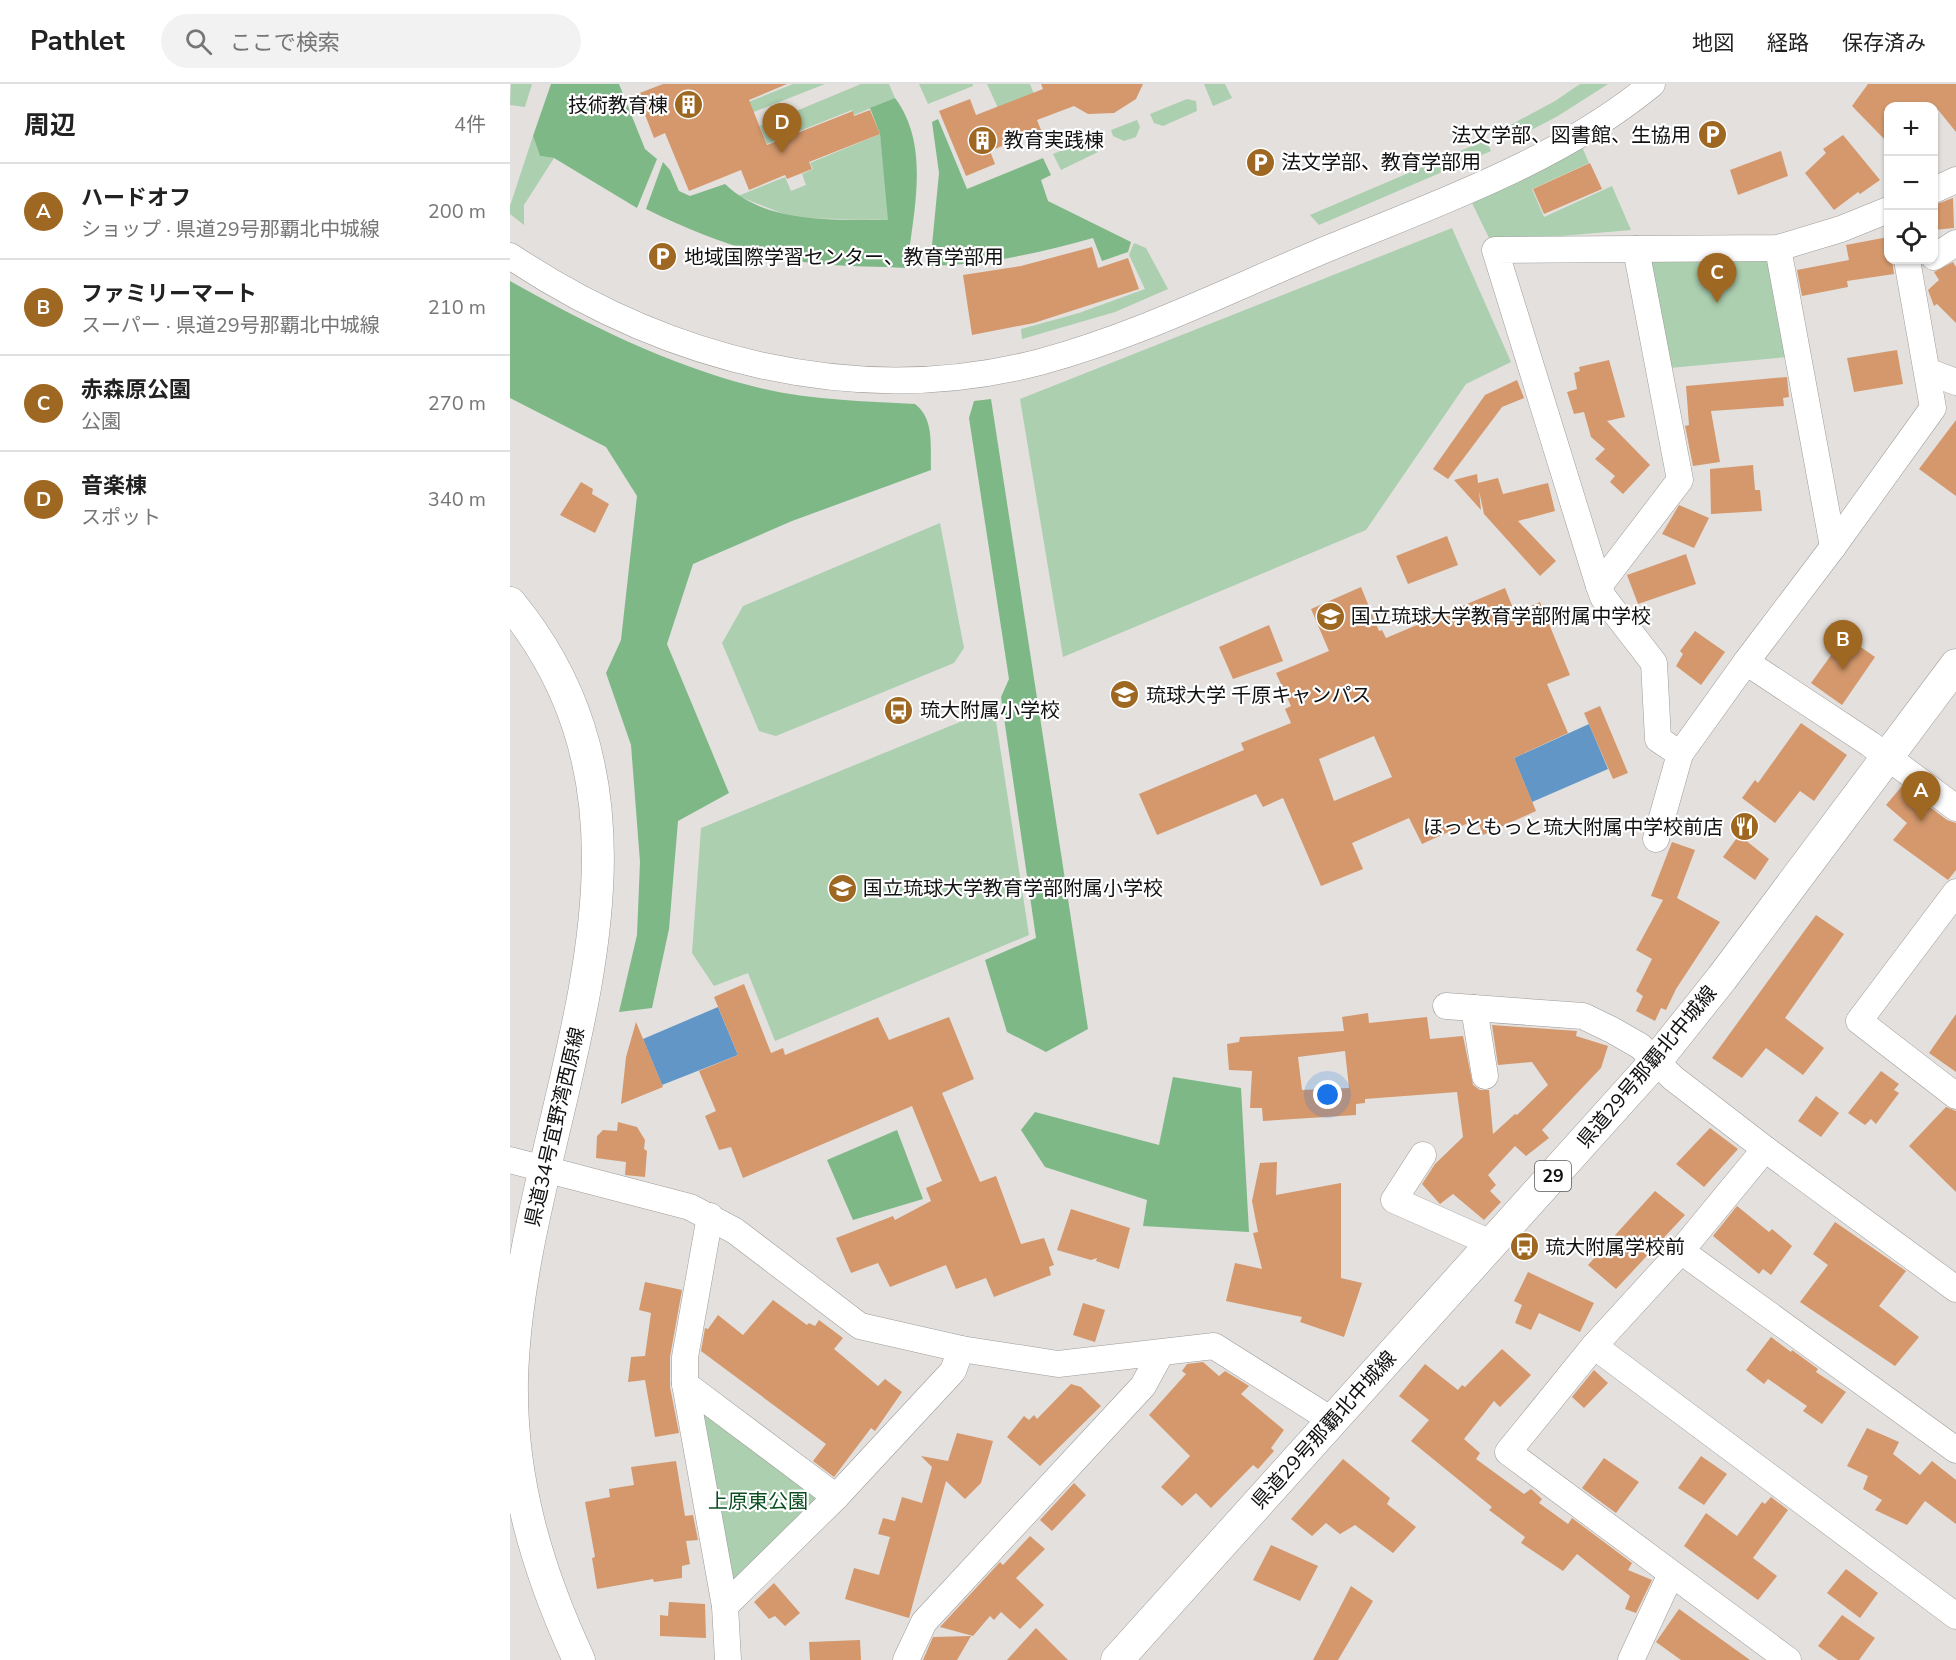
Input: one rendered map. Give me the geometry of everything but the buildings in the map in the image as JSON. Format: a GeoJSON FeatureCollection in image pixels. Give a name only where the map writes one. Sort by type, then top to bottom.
{"type":"FeatureCollection","features":[{"type":"Feature","properties":{"kind":"main road","name":"県道34号宜野湾西原線"},"geometry":{"type":"LineString","coordinates":[[510,603],[544,652],[573,705],[588,765],[598,834],[596,914],[588,977],[579,1027],[543,1168],[516,1326],[512,1379],[514,1440],[530,1533],[553,1603],[579,1660]]}},
{"type":"Feature","properties":{"kind":"main road","name":"県道29号那覇北中城線"},"geometry":{"type":"LineString","coordinates":[[1117,1660],[1655,1062],[1722,978],[1956,665]]}},
{"type":"Feature","properties":{"kind":"street"},"geometry":{"type":"LineString","coordinates":[[510,256],[556,285],[620,318],[682,344],[758,366],[837,379],[910,379],[974,375],[1037,362],[1112,339],[1439,202],[1575,138],[1609,117],[1652,84]]}},
{"type":"Feature","properties":{"kind":"street"},"geometry":{"type":"LineString","coordinates":[[1938,188],[1956,180]]}},
{"type":"Feature","properties":{"kind":"street"},"geometry":{"type":"LineString","coordinates":[[1680,754],[1658,739],[1654,663],[1604,597],[1599,585],[1495,250],[1778,248],[1841,229],[1884,212]]}},
{"type":"Feature","properties":{"kind":"street"},"geometry":{"type":"LineString","coordinates":[[1938,252],[1956,243]]}},
{"type":"Feature","properties":{"kind":"street"},"geometry":{"type":"LineString","coordinates":[[1778,248],[1833,547]]}},
{"type":"Feature","properties":{"kind":"street"},"geometry":{"type":"LineString","coordinates":[[1599,585],[1680,480],[1636,249]]}},
{"type":"Feature","properties":{"kind":"street"},"geometry":{"type":"LineString","coordinates":[[1656,839],[1680,754],[1933,408],[1927,371],[1920,264]]}},
{"type":"Feature","properties":{"kind":"street"},"geometry":{"type":"LineString","coordinates":[[1927,371],[1956,381]]}},
{"type":"Feature","properties":{"kind":"street"},"geometry":{"type":"LineString","coordinates":[[1746,662],[1887,757],[1956,808]]}},
{"type":"Feature","properties":{"kind":"street"},"geometry":{"type":"LineString","coordinates":[[1956,892],[1859,1021],[1956,1096]]}},
{"type":"Feature","properties":{"kind":"street"},"geometry":{"type":"LineString","coordinates":[[1446,1006],[1583,1016],[1640,1047],[1655,1062],[1765,1149],[1956,1289]]}},
{"type":"Feature","properties":{"kind":"street"},"geometry":{"type":"LineString","coordinates":[[1474,1008],[1485,1076]]}},
{"type":"Feature","properties":{"kind":"street"},"geometry":{"type":"LineString","coordinates":[[1765,1149],[1681,1251],[1594,1346],[1508,1452],[1788,1660]]}},
{"type":"Feature","properties":{"kind":"street"},"geometry":{"type":"LineString","coordinates":[[1423,1155],[1394,1200],[1493,1244]]}},
{"type":"Feature","properties":{"kind":"street"},"geometry":{"type":"LineString","coordinates":[[510,1160],[690,1207],[710,1216],[735,1231],[860,1326],[961,1349],[1058,1364],[1214,1346],[1334,1421]]}},
{"type":"Feature","properties":{"kind":"street"},"geometry":{"type":"LineString","coordinates":[[710,1216],[685,1357],[685,1384],[725,1606],[728,1660]]}},
{"type":"Feature","properties":{"kind":"street"},"geometry":{"type":"LineString","coordinates":[[1681,1251],[1956,1450]]}},
{"type":"Feature","properties":{"kind":"street"},"geometry":{"type":"LineString","coordinates":[[1594,1346],[1956,1616]]}},
{"type":"Feature","properties":{"kind":"street"},"geometry":{"type":"LineString","coordinates":[[725,1606],[836,1497],[953,1371],[961,1349]]}},
{"type":"Feature","properties":{"kind":"street"},"geometry":{"type":"LineString","coordinates":[[906,1660],[924,1622],[1143,1386],[1161,1353]]}},
{"type":"Feature","properties":{"kind":"street"},"geometry":{"type":"LineString","coordinates":[[685,1384],[836,1497]]}},
{"type":"Feature","properties":{"kind":"street"},"geometry":{"type":"LineString","coordinates":[[1631,1660],[1671,1574]]}},
{"type":"Feature","properties":{"kind":"green space"},"geometry":{"type":"Polygon","coordinates":[[[511,84],[532,84],[525,107],[510,105],[511,84]]]}},
{"type":"Feature","properties":{"kind":"green space"},"geometry":{"type":"Polygon","coordinates":[[[551,84],[619,84],[645,149],[657,159],[637,208],[554,158],[540,156],[533,136],[551,84]]]}},
{"type":"Feature","properties":{"kind":"green space"},"geometry":{"type":"Polygon","coordinates":[[[793,84],[825,84],[723,124],[716,115],[793,84]]]}},
{"type":"Feature","properties":{"kind":"green space"},"geometry":{"type":"Polygon","coordinates":[[[861,84],[889,84],[895,98],[854,115],[852,110],[767,144],[760,126],[861,84]]]}},
{"type":"Feature","properties":{"kind":"green space"},"geometry":{"type":"Polygon","coordinates":[[[919,84],[973,84],[973,86],[928,104],[919,84]]]}},
{"type":"Feature","properties":{"kind":"green space"},"geometry":{"type":"Polygon","coordinates":[[[987,84],[1030,84],[1034,94],[998,108],[987,84]]]}},
{"type":"Feature","properties":{"kind":"green space"},"geometry":{"type":"Polygon","coordinates":[[[1204,84],[1225,84],[1232,98],[1213,106],[1204,84]]]}},
{"type":"Feature","properties":{"kind":"green space"},"geometry":{"type":"Polygon","coordinates":[[[1580,84],[1608,84],[1558,116],[1510,141],[1503,129],[1555,101],[1580,84]]]}},
{"type":"Feature","properties":{"kind":"green space"},"geometry":{"type":"Polygon","coordinates":[[[895,98],[906,117],[913,137],[916,158],[917,180],[907,268],[831,265],[774,257],[709,237],[646,209],[663,162],[670,170],[679,191],[690,196],[725,184],[742,197],[761,207],[781,213],[824,219],[888,220],[880,134],[870,108],[895,98]]]}},
{"type":"Feature","properties":{"kind":"green space"},"geometry":{"type":"Polygon","coordinates":[[[1187,99],[1196,101],[1197,111],[1163,126],[1154,123],[1150,114],[1187,99]]]}},
{"type":"Feature","properties":{"kind":"green space"},"geometry":{"type":"Polygon","coordinates":[[[938,119],[967,189],[1043,158],[1051,175],[1041,180],[1048,201],[1131,242],[1128,252],[1102,261],[1093,238],[1012,257],[930,266],[939,173],[932,122],[938,119]]]}},
{"type":"Feature","properties":{"kind":"green space"},"geometry":{"type":"Polygon","coordinates":[[[1137,120],[1140,127],[1136,137],[1124,141],[1113,136],[1111,130],[1137,120]]]}},
{"type":"Feature","properties":{"kind":"green space"},"geometry":{"type":"Polygon","coordinates":[[[880,134],[889,220],[794,218],[738,196],[785,177],[791,191],[806,185],[802,174],[813,169],[810,163],[880,134]]]}},
{"type":"Feature","properties":{"kind":"green space"},"geometry":{"type":"Polygon","coordinates":[[[533,136],[540,156],[554,158],[524,205],[524,225],[510,214],[510,206],[533,136]]]}},
{"type":"Feature","properties":{"kind":"green space"},"geometry":{"type":"Polygon","coordinates":[[[1097,136],[1098,152],[1061,170],[1053,154],[1097,136]]]}},
{"type":"Feature","properties":{"kind":"green space"},"geometry":{"type":"Polygon","coordinates":[[[1486,140],[1491,151],[1319,225],[1310,215],[1486,140]]]}},
{"type":"Feature","properties":{"kind":"green space"},"geometry":{"type":"Polygon","coordinates":[[[1582,147],[1589,163],[1532,189],[1544,217],[1612,186],[1631,230],[1491,242],[1472,203],[1582,147]]]}},
{"type":"Feature","properties":{"kind":"green space"},"geometry":{"type":"Polygon","coordinates":[[[1452,228],[1511,362],[1466,384],[1366,530],[1063,657],[1020,399],[1452,228]]]}},
{"type":"Feature","properties":{"kind":"green space"},"geometry":{"type":"Polygon","coordinates":[[[1134,243],[1146,248],[1168,289],[1115,312],[1022,339],[1021,329],[1079,313],[1145,289],[1129,255],[1134,243]]]}},
{"type":"Feature","properties":{"kind":"green space"},"geometry":{"type":"Polygon","coordinates":[[[1778,248],[1798,356],[1659,369],[1636,249],[1778,248]]]}},
{"type":"Feature","properties":{"kind":"green space"},"geometry":{"type":"Polygon","coordinates":[[[510,281],[628,341],[720,377],[792,394],[915,404],[926,417],[929,425],[931,470],[792,521],[693,564],[667,644],[729,793],[678,821],[669,929],[652,1008],[619,1012],[637,935],[640,862],[631,745],[606,673],[621,640],[637,496],[606,447],[510,398],[510,281]]]}},
{"type":"Feature","properties":{"kind":"green space"},"geometry":{"type":"Polygon","coordinates":[[[991,399],[1088,1029],[1046,1052],[1007,1032],[985,960],[1036,938],[1001,697],[1009,679],[969,418],[974,401],[991,399]]]}},
{"type":"Feature","properties":{"kind":"green space"},"geometry":{"type":"Polygon","coordinates":[[[940,523],[964,648],[954,663],[776,736],[759,731],[722,643],[743,606],[940,523]]]}},
{"type":"Feature","properties":{"kind":"green space"},"geometry":{"type":"Polygon","coordinates":[[[994,708],[1029,935],[775,1041],[748,973],[714,986],[692,953],[701,828],[994,708]]]}},
{"type":"Feature","properties":{"kind":"green space"},"geometry":{"type":"Polygon","coordinates":[[[1173,1077],[1241,1088],[1249,1232],[1143,1226],[1147,1200],[1045,1167],[1021,1130],[1035,1112],[1159,1145],[1173,1077]]]}},
{"type":"Feature","properties":{"kind":"green space"},"geometry":{"type":"Polygon","coordinates":[[[897,1130],[923,1199],[853,1220],[827,1160],[897,1130]]]}},
{"type":"Feature","properties":{"kind":"green space","name":"上原東公園"},"geometry":{"type":"Polygon","coordinates":[[[685,1384],[836,1497],[725,1606],[685,1384]]]}},
{"type":"Feature","properties":{"kind":"water"},"geometry":{"type":"Polygon","coordinates":[[[1589,724],[1608,769],[1532,802],[1514,758],[1589,724]]]}},
{"type":"Feature","properties":{"kind":"water"},"geometry":{"type":"Polygon","coordinates":[[[718,1007],[738,1055],[662,1085],[643,1039],[718,1007]]]}},
{"type":"Feature","properties":{"kind":"place","name":"技術教育棟"},"geometry":{"type":"Point","coordinates":[689,105]}},
{"type":"Feature","properties":{"kind":"place","name":"法文学部、図書館、生協用"},"geometry":{"type":"Point","coordinates":[1712,135]}},
{"type":"Feature","properties":{"kind":"place","name":"教育実践棟"},"geometry":{"type":"Point","coordinates":[983,140]}},
{"type":"Feature","properties":{"kind":"place","name":"音楽棟"},"geometry":{"type":"Point","coordinates":[782,153]}},
{"type":"Feature","properties":{"kind":"place","name":"法文学部、教育学部用"},"geometry":{"type":"Point","coordinates":[1260,162]}},
{"type":"Feature","properties":{"kind":"place","name":"地域国際学習センター、教育学部用"},"geometry":{"type":"Point","coordinates":[663,257]}},
{"type":"Feature","properties":{"kind":"place","name":"赤森原公園"},"geometry":{"type":"Point","coordinates":[1717,303]}},
{"type":"Feature","properties":{"kind":"place","name":"国立琉球大学教育学部附属中学校"},"geometry":{"type":"Point","coordinates":[1330,616]}},
{"type":"Feature","properties":{"kind":"place","name":"ファミリーマート"},"geometry":{"type":"Point","coordinates":[1843,670]}},
{"type":"Feature","properties":{"kind":"place","name":"琉球大学 千原キャンパス"},"geometry":{"type":"Point","coordinates":[1125,695]}},
{"type":"Feature","properties":{"kind":"place","name":"琉大附属小学校"},"geometry":{"type":"Point","coordinates":[899,710]}},
{"type":"Feature","properties":{"kind":"place","name":"ハードオフ"},"geometry":{"type":"Point","coordinates":[1921,821]}},
{"type":"Feature","properties":{"kind":"place","name":"ほっともっと琉大附属中学校前店"},"geometry":{"type":"Point","coordinates":[1744,827]}},
{"type":"Feature","properties":{"kind":"place","name":"国立琉球大学教育学部附属小学校"},"geometry":{"type":"Point","coordinates":[842,888]}},
{"type":"Feature","properties":{"kind":"place","name":"琉大附属学校前"},"geometry":{"type":"Point","coordinates":[1524,1247]}}]}
